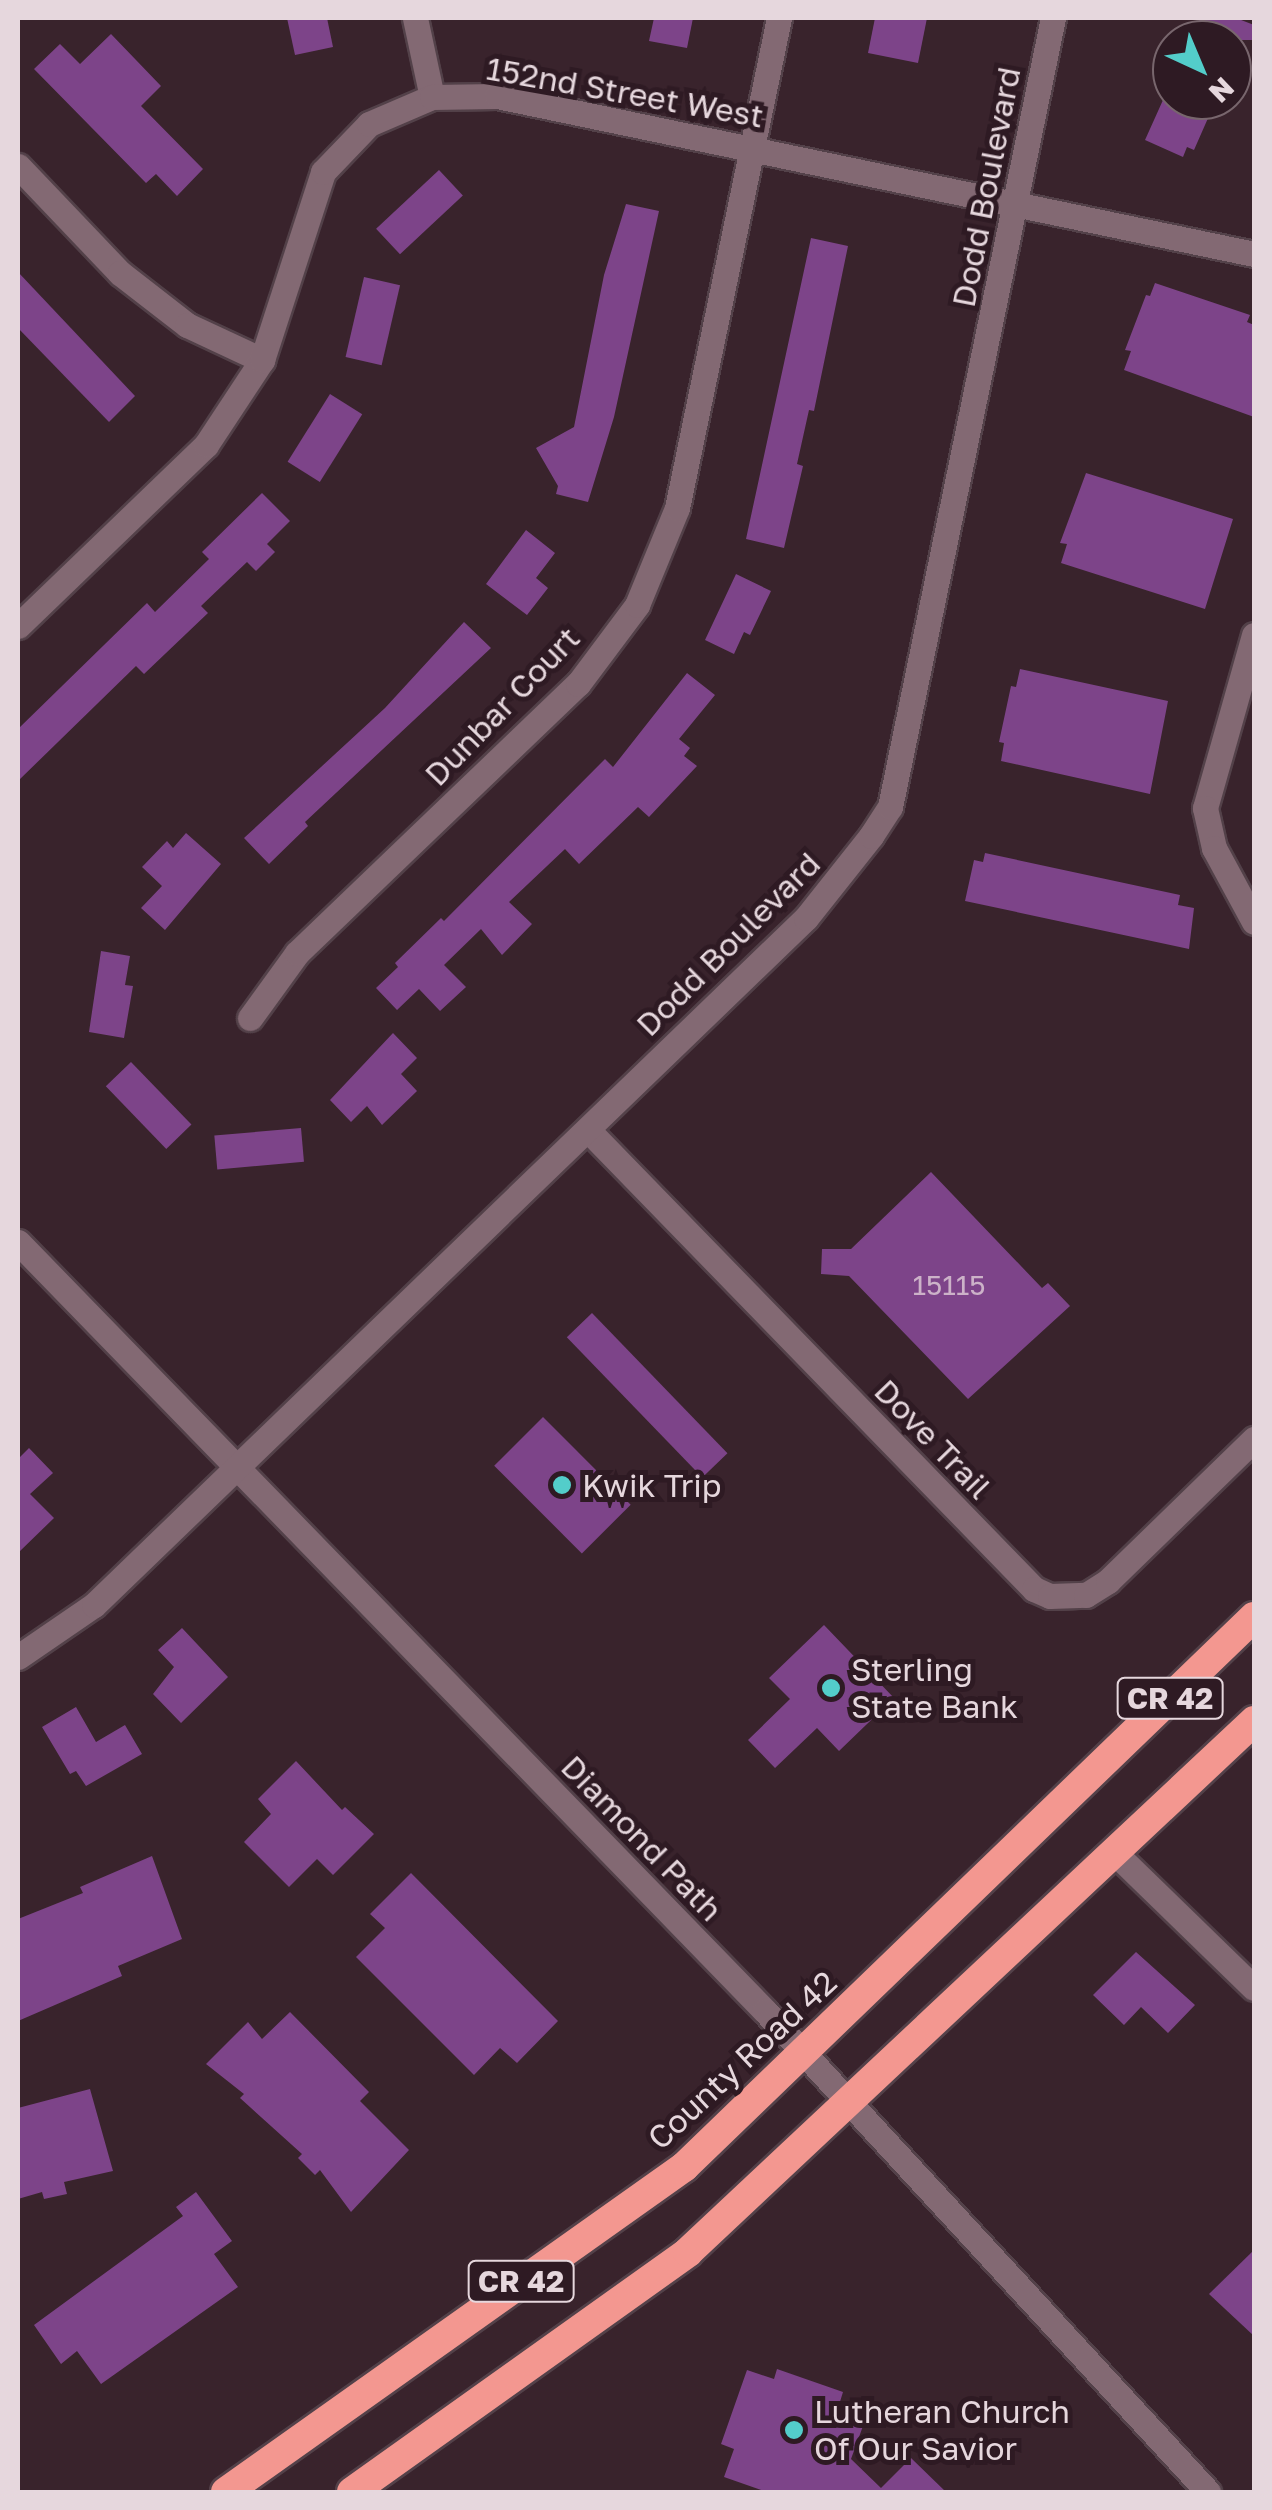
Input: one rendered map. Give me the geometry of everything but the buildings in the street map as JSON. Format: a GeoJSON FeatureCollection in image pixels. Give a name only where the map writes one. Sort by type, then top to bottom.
{"type":"FeatureCollection","features":[{"type":"Feature","properties":{"kind":"highway","name":"County Road 42"},"geometry":{"type":"LineString","coordinates":[[226,2492],[684,2166],[1254,1616]]}},
{"type":"Feature","properties":{"kind":"highway","name":"CR 42"},"geometry":{"type":"LineString","coordinates":[[352,2492],[688,2252],[1254,1721]]}},
{"type":"Feature","properties":{"kind":"street"},"geometry":{"type":"LineString","coordinates":[[416,18],[432,97]]}},
{"type":"Feature","properties":{"kind":"street","name":"Dunbar Court"},"geometry":{"type":"LineString","coordinates":[[250,1018],[297,953],[578,684],[637,605],[677,508],[780,18]]}},
{"type":"Feature","properties":{"kind":"street","name":"Dodd Boulevard"},"geometry":{"type":"LineString","coordinates":[[18,1657],[94,1605],[806,918],[852,865],[890,806],[1053,18]]}},
{"type":"Feature","properties":{"kind":"street","name":"152nd Street West"},"geometry":{"type":"LineString","coordinates":[[18,626],[206,446],[262,360],[323,172],[369,124],[432,97],[497,96],[1254,254]]}},
{"type":"Feature","properties":{"kind":"street"},"geometry":{"type":"LineString","coordinates":[[18,166],[120,273],[187,325],[262,360]]}},
{"type":"Feature","properties":{"kind":"street"},"geometry":{"type":"LineString","coordinates":[[1254,635],[1205,808],[1214,848],[1254,922]]}},
{"type":"Feature","properties":{"kind":"street","name":"Dove Trail"},"geometry":{"type":"LineString","coordinates":[[588,1130],[1034,1589],[1050,1596],[1086,1595],[1108,1581],[1254,1439]]}},
{"type":"Feature","properties":{"kind":"street","name":"Diamond Path"},"geometry":{"type":"LineString","coordinates":[[18,1242],[803,2052],[1208,2492]]}},
{"type":"Feature","properties":{"kind":"street"},"geometry":{"type":"LineString","coordinates":[[1116,1854],[1254,1988]]}},
{"type":"Feature","properties":{"kind":"place","name":"Kwik Trip"},"geometry":{"type":"Point","coordinates":[562,1485]}},
{"type":"Feature","properties":{"kind":"place","name":"Sterling State Bank"},"geometry":{"type":"Point","coordinates":[831,1688]}},
{"type":"Feature","properties":{"kind":"place","name":"Lutheran Church Of Our Savior"},"geometry":{"type":"Point","coordinates":[794,2430]}}]}
